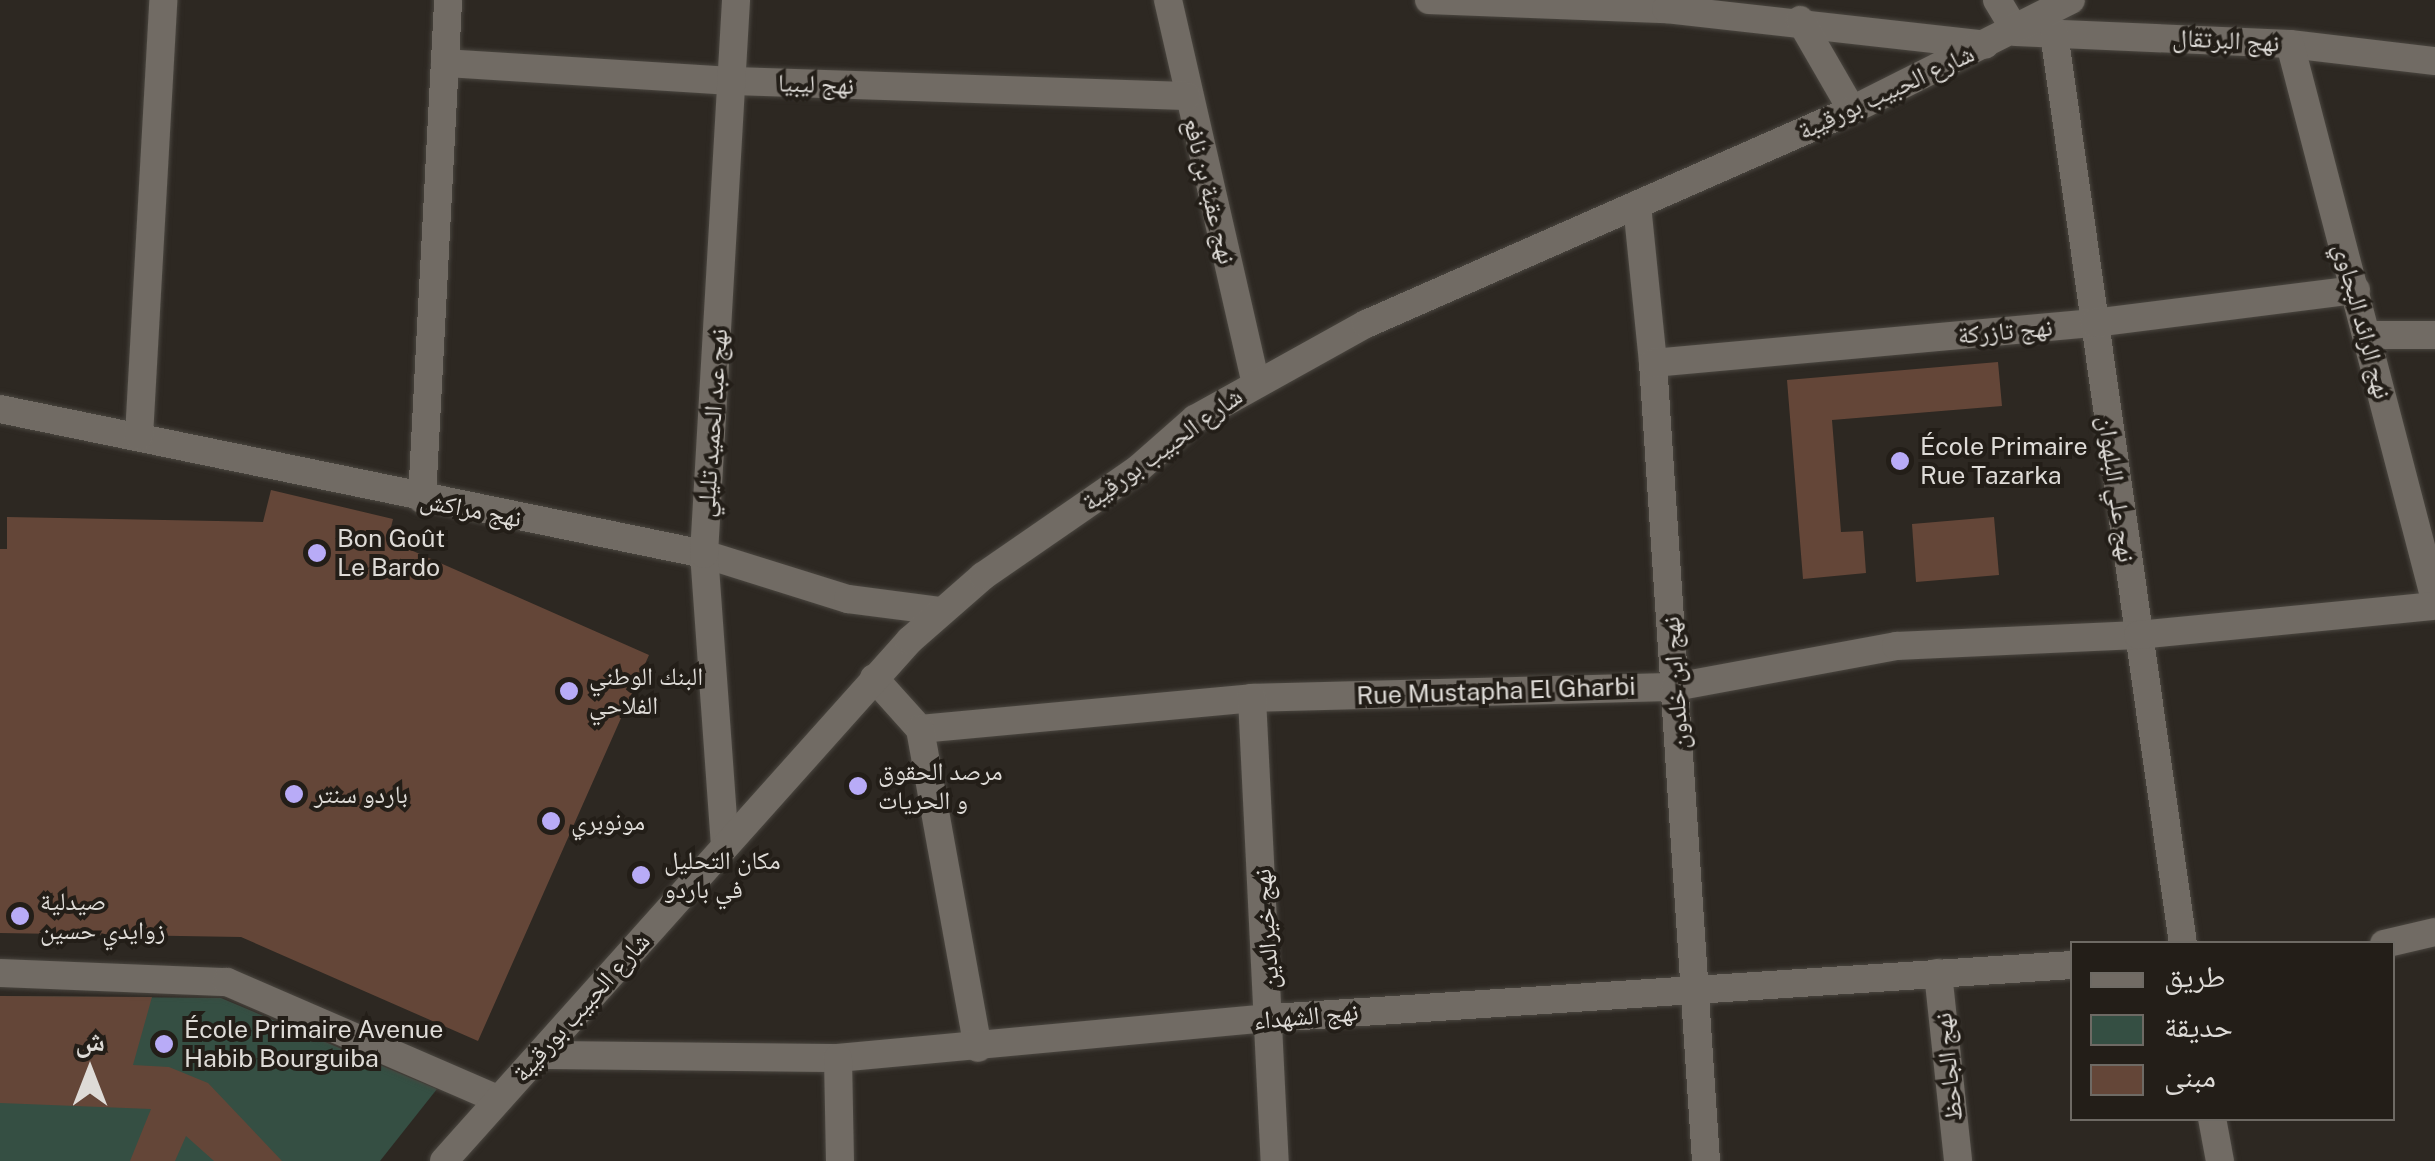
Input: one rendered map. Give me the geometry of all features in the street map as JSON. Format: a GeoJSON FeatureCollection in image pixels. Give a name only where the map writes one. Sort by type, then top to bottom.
{"type":"FeatureCollection","features":[{"type":"Feature","properties":{"kind":"street"},"geometry":{"type":"LineString","coordinates":[[139,436],[163,0]]}},
{"type":"Feature","properties":{"kind":"street"},"geometry":{"type":"LineString","coordinates":[[422,499],[448,0]]}},
{"type":"Feature","properties":{"kind":"street","name":"نهج عبد الحميد تليلي"},"geometry":{"type":"LineString","coordinates":[[725,846],[711,721],[704,554],[736,0]]}},
{"type":"Feature","properties":{"kind":"street","name":"نهج عقبة بن نافع"},"geometry":{"type":"LineString","coordinates":[[1168,0],[1187,96],[1256,380]]}},
{"type":"Feature","properties":{"kind":"street"},"geometry":{"type":"LineString","coordinates":[[1430,0],[1529,1],[1800,20],[1985,45]]}},
{"type":"Feature","properties":{"kind":"street"},"geometry":{"type":"LineString","coordinates":[[1997,0],[2016,32]]}},
{"type":"Feature","properties":{"kind":"street","name":"شارع الحبيب بورقيبة"},"geometry":{"type":"LineString","coordinates":[[444,1161],[874,678],[941,612],[1256,380],[1366,324],[1852,110],[2016,32],[2070,0]]}},
{"type":"Feature","properties":{"kind":"street"},"geometry":{"type":"LineString","coordinates":[[1800,20],[1852,110]]}},
{"type":"Feature","properties":{"kind":"street","name":"نهج البرتقال"},"geometry":{"type":"LineString","coordinates":[[2016,32],[2290,44],[2435,61]]}},
{"type":"Feature","properties":{"kind":"street","name":"نهج علي البلهوان"},"geometry":{"type":"LineString","coordinates":[[2054,33],[2183,941]]}},
{"type":"Feature","properties":{"kind":"street","name":"نهج الرائد البجاوي"},"geometry":{"type":"LineString","coordinates":[[2290,44],[2435,603]]}},
{"type":"Feature","properties":{"kind":"street","name":"نهج ليبيا"},"geometry":{"type":"LineString","coordinates":[[446,64],[733,81],[1187,96]]}},
{"type":"Feature","properties":{"kind":"street","name":"نهج ابن خلدون"},"geometry":{"type":"LineString","coordinates":[[1636,205],[1653,363],[1706,1161]]}},
{"type":"Feature","properties":{"kind":"street","name":"نهج تازركة"},"geometry":{"type":"LineString","coordinates":[[1653,363],[2094,322],[2356,290]]}},
{"type":"Feature","properties":{"kind":"street"},"geometry":{"type":"LineString","coordinates":[[2367,334],[2435,334]]}},
{"type":"Feature","properties":{"kind":"street","name":"نهج مراكش"},"geometry":{"type":"LineString","coordinates":[[0,409],[422,499],[704,554],[810,590],[941,612]]}},
{"type":"Feature","properties":{"kind":"street","name":"Rue Mustapha El Gharbi"},"geometry":{"type":"LineString","coordinates":[[920,729],[1252,698],[1675,686],[1896,646],[2138,635],[2435,603]]}},
{"type":"Feature","properties":{"kind":"street"},"geometry":{"type":"LineString","coordinates":[[874,678],[920,729],[978,1048]]}},
{"type":"Feature","properties":{"kind":"street","name":"نهج خيرالدين"},"geometry":{"type":"LineString","coordinates":[[1252,698],[1272,1018],[1276,1161]]}},
{"type":"Feature","properties":{"kind":"street"},"geometry":{"type":"LineString","coordinates":[[2395,941],[2435,932]]}},
{"type":"Feature","properties":{"kind":"street","name":"نهج الشهداء"},"geometry":{"type":"LineString","coordinates":[[540,1055],[838,1058],[1272,1018],[2070,965]]}},
{"type":"Feature","properties":{"kind":"street"},"geometry":{"type":"LineString","coordinates":[[0,973],[226,982],[498,1099]]}},
{"type":"Feature","properties":{"kind":"street","name":"نهج الجاحظ"},"geometry":{"type":"LineString","coordinates":[[1938,973],[1958,1161]]}},
{"type":"Feature","properties":{"kind":"street"},"geometry":{"type":"LineString","coordinates":[[838,1058],[840,1161]]}},
{"type":"Feature","properties":{"kind":"street"},"geometry":{"type":"LineString","coordinates":[[2213,1121],[2220,1161]]}},
{"type":"Feature","properties":{"kind":"green space","name":"École Primaire Avenue Habib Bourguiba"},"geometry":{"type":"Polygon","coordinates":[[[0,996],[221,998],[437,1089],[380,1161],[0,1161],[0,996]]]}},
{"type":"Feature","properties":{"kind":"building"},"geometry":{"type":"Polygon","coordinates":[[[1998,362],[2002,406],[1832,420],[1841,532],[1863,531],[1866,573],[1803,579],[1787,380],[1998,362]]]}},
{"type":"Feature","properties":{"kind":"building","name":"باردو سنتر"},"geometry":{"type":"Polygon","coordinates":[[[271,490],[393,519],[388,540],[649,655],[478,1041],[241,937],[0,933],[0,549],[7,549],[7,517],[263,522],[271,490]]]}},
{"type":"Feature","properties":{"kind":"building"},"geometry":{"type":"Polygon","coordinates":[[[1994,517],[1999,575],[1916,582],[1912,524],[1994,517]]]}},
{"type":"Feature","properties":{"kind":"building"},"geometry":{"type":"Polygon","coordinates":[[[0,996],[152,997],[133,1065],[169,1067],[208,1083],[282,1161],[214,1161],[186,1136],[175,1161],[130,1161],[151,1109],[0,1103],[0,996]]]}},
{"type":"Feature","properties":{"kind":"place","name":"École Primaire Rue Tazarka"},"geometry":{"type":"Point","coordinates":[1900,461]}},
{"type":"Feature","properties":{"kind":"place","name":"Bon Goût Le Bardo"},"geometry":{"type":"Point","coordinates":[317,553]}},
{"type":"Feature","properties":{"kind":"place","name":"البنك الوطني الفلاحي"},"geometry":{"type":"Point","coordinates":[569,691]}},
{"type":"Feature","properties":{"kind":"place","name":"مرصد الحقوق و الحريات"},"geometry":{"type":"Point","coordinates":[858,786]}},
{"type":"Feature","properties":{"kind":"place","name":"باردو سنتر"},"geometry":{"type":"Point","coordinates":[294,794]}},
{"type":"Feature","properties":{"kind":"place","name":"مونوبري"},"geometry":{"type":"Point","coordinates":[551,821]}},
{"type":"Feature","properties":{"kind":"place","name":"مكان التحليل في باردو"},"geometry":{"type":"Point","coordinates":[641,875]}},
{"type":"Feature","properties":{"kind":"place","name":"صيدلية زوايدي حسين"},"geometry":{"type":"Point","coordinates":[20,916]}},
{"type":"Feature","properties":{"kind":"place","name":"École Primaire Avenue Habib Bourguiba"},"geometry":{"type":"Point","coordinates":[164,1044]}}]}
